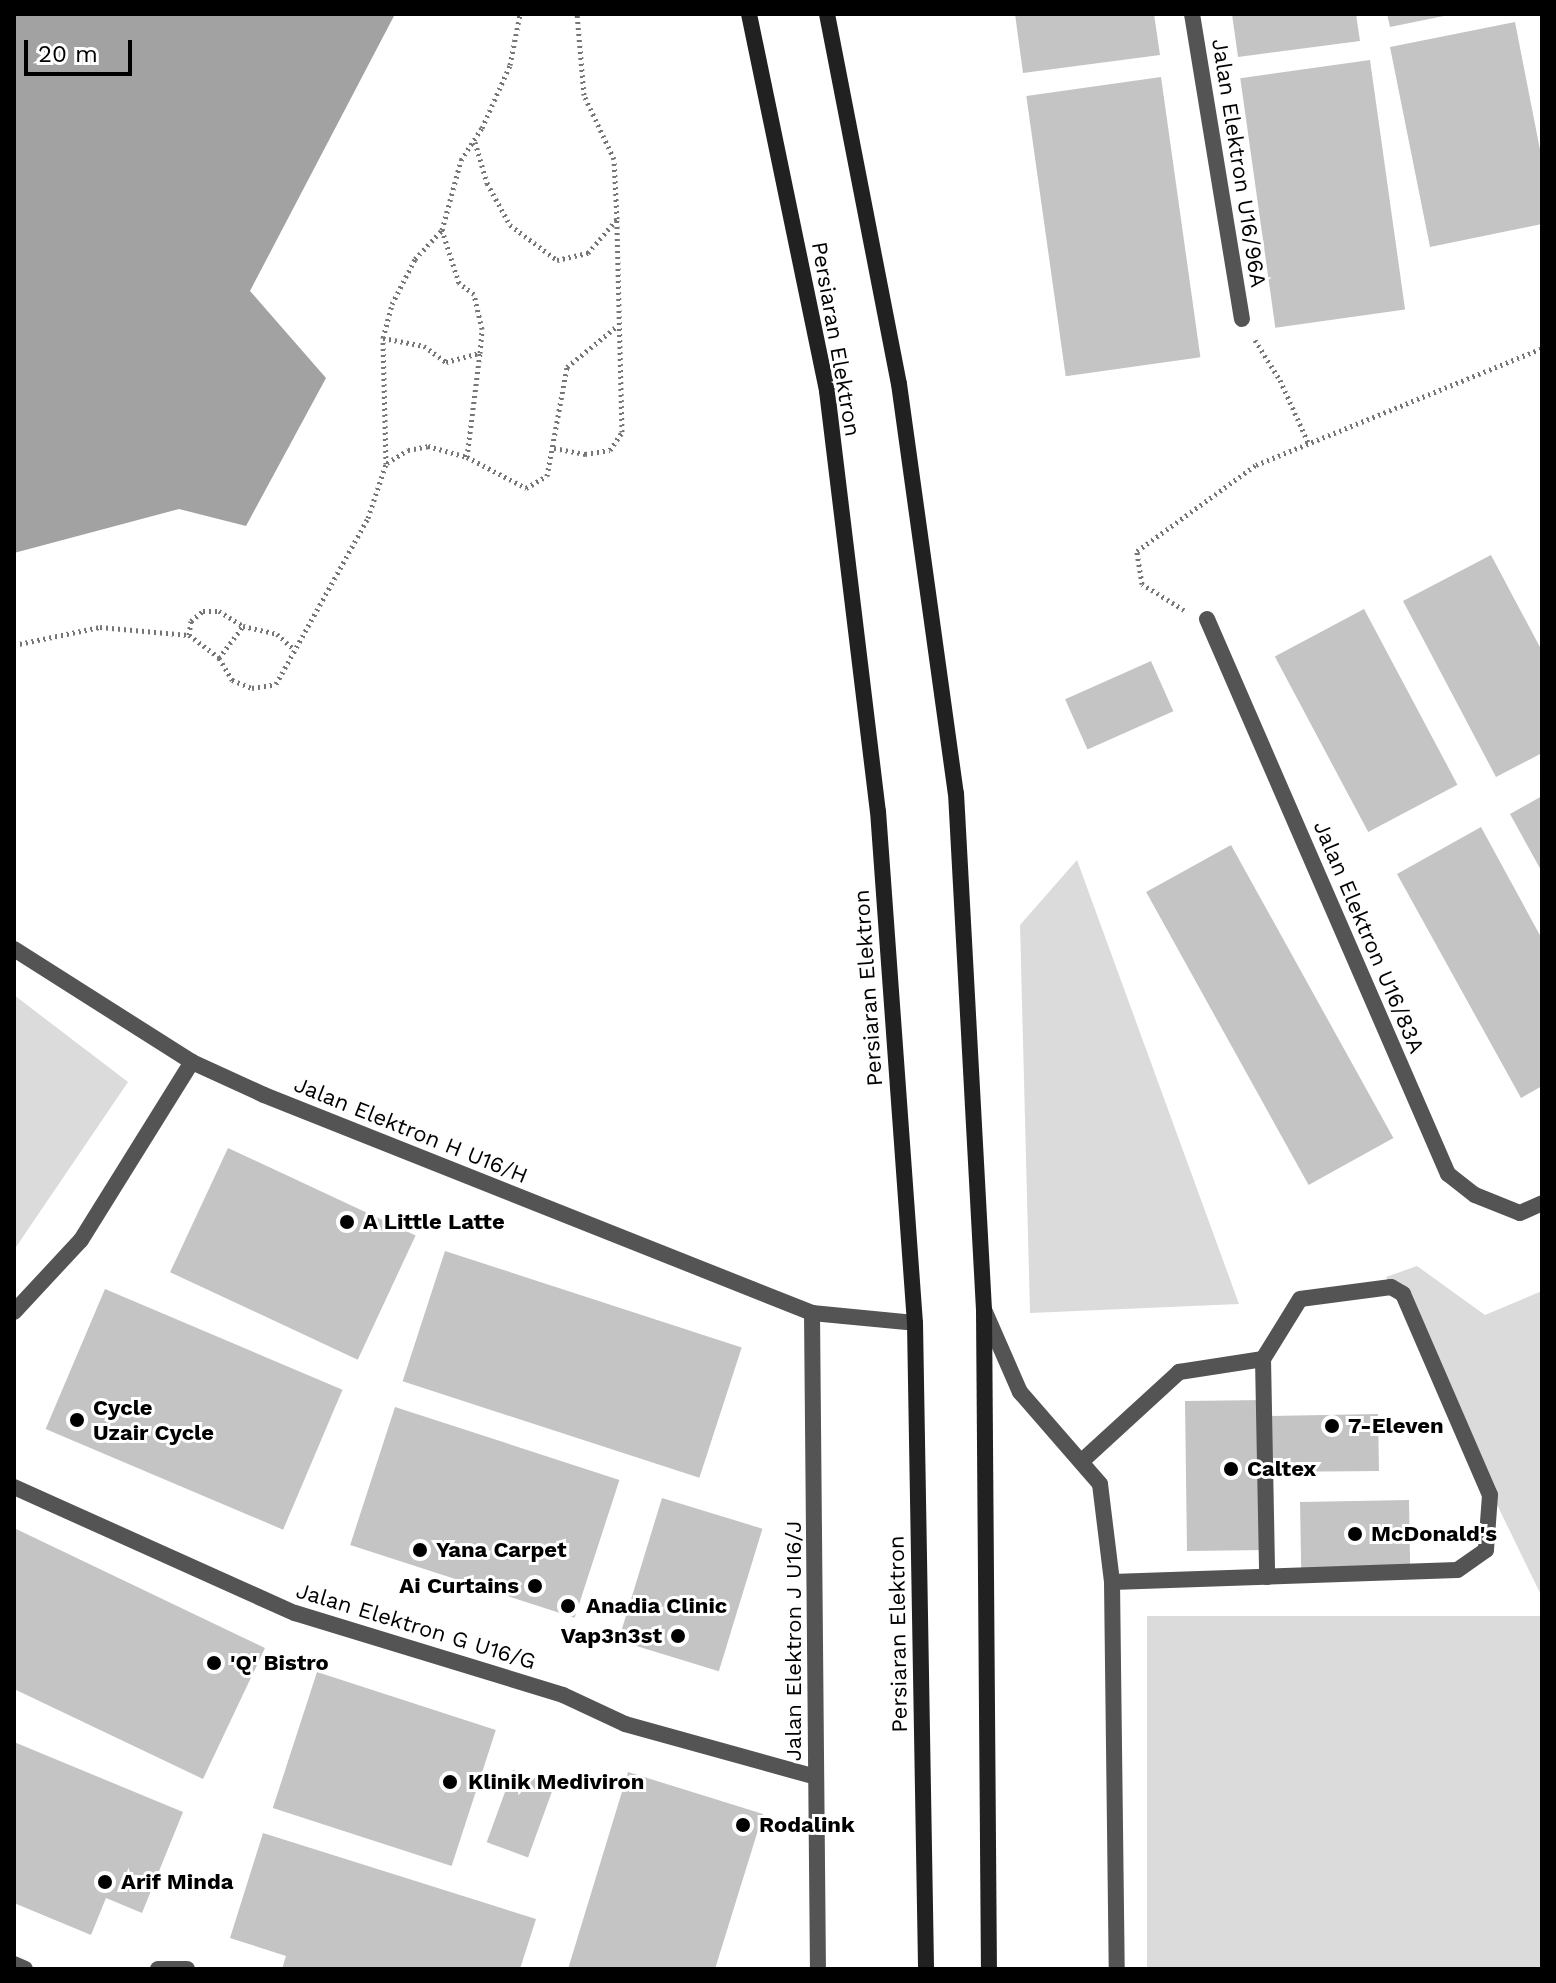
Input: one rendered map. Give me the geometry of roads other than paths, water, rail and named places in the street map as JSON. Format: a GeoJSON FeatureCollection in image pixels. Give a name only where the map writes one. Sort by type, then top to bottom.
{"type":"FeatureCollection","features":[{"type":"Feature","properties":{"kind":"main road","name":"Persiaran Elektron"},"geometry":{"type":"LineString","coordinates":[[749,14],[829,406],[878,811],[915,1323],[926,1969]]}},
{"type":"Feature","properties":{"kind":"main road"},"geometry":{"type":"LineString","coordinates":[[827,14],[899,384],[956,793],[984,1310],[989,1969]]}},
{"type":"Feature","properties":{"kind":"street","name":"Jalan Elektron U16/96A"},"geometry":{"type":"LineString","coordinates":[[1192,14],[1242,319]]}},
{"type":"Feature","properties":{"kind":"street","name":"Jalan Elektron U16/83A"},"geometry":{"type":"LineString","coordinates":[[1207,619],[1448,1174],[1475,1195],[1520,1213],[1542,1203]]}},
{"type":"Feature","properties":{"kind":"street","name":"Jalan Elektron H U16/H"},"geometry":{"type":"LineString","coordinates":[[14,949],[192,1062],[277,1101],[812,1313],[915,1323]]}},
{"type":"Feature","properties":{"kind":"street"},"geometry":{"type":"LineString","coordinates":[[14,1312],[81,1240],[192,1062]]}},
{"type":"Feature","properties":{"kind":"street"},"geometry":{"type":"LineString","coordinates":[[1112,1582],[1267,1577],[1457,1570],[1486,1550],[1490,1495],[1403,1294],[1391,1287],[1367,1287],[1300,1299],[1263,1359],[1267,1577]]}},
{"type":"Feature","properties":{"kind":"street"},"geometry":{"type":"LineString","coordinates":[[984,1310],[1020,1392],[1100,1484],[1112,1582],[1117,1969]]}},
{"type":"Feature","properties":{"kind":"street","name":"Jalan Elektron J U16/J"},"geometry":{"type":"LineString","coordinates":[[812,1313],[818,1969]]}},
{"type":"Feature","properties":{"kind":"street"},"geometry":{"type":"LineString","coordinates":[[1082,1461],[1179,1372],[1263,1359]]}},
{"type":"Feature","properties":{"kind":"street","name":"Jalan Elektron G U16/G"},"geometry":{"type":"LineString","coordinates":[[14,1487],[295,1613],[563,1695],[625,1724],[816,1777]]}},
{"type":"Feature","properties":{"kind":"street"},"geometry":{"type":"LineString","coordinates":[[14,1964],[25,1969]]}},
{"type":"Feature","properties":{"kind":"street"},"geometry":{"type":"LineString","coordinates":[[158,1969],[187,1969]]}},
{"type":"Feature","properties":{"kind":"place","name":"A Little Latte"},"geometry":{"type":"Point","coordinates":[347,1222]}},
{"type":"Feature","properties":{"kind":"place","name":"Cycle Uzair Cycle"},"geometry":{"type":"Point","coordinates":[77,1420]}},
{"type":"Feature","properties":{"kind":"place","name":"7-Eleven"},"geometry":{"type":"Point","coordinates":[1332,1426]}},
{"type":"Feature","properties":{"kind":"place","name":"Caltex"},"geometry":{"type":"Point","coordinates":[1231,1469]}},
{"type":"Feature","properties":{"kind":"place","name":"McDonald's"},"geometry":{"type":"Point","coordinates":[1355,1534]}},
{"type":"Feature","properties":{"kind":"place","name":"Yana Carpet"},"geometry":{"type":"Point","coordinates":[420,1550]}},
{"type":"Feature","properties":{"kind":"place","name":"Ai Curtains"},"geometry":{"type":"Point","coordinates":[535,1586]}},
{"type":"Feature","properties":{"kind":"place","name":"Anadia Clinic"},"geometry":{"type":"Point","coordinates":[568,1606]}},
{"type":"Feature","properties":{"kind":"place","name":"Vap3n3st"},"geometry":{"type":"Point","coordinates":[678,1636]}},
{"type":"Feature","properties":{"kind":"place","name":"'Q' Bistro"},"geometry":{"type":"Point","coordinates":[214,1663]}},
{"type":"Feature","properties":{"kind":"place","name":"Klinik Mediviron"},"geometry":{"type":"Point","coordinates":[450,1782]}},
{"type":"Feature","properties":{"kind":"place","name":"Rodalink"},"geometry":{"type":"Point","coordinates":[743,1825]}},
{"type":"Feature","properties":{"kind":"place","name":"Arif Minda"},"geometry":{"type":"Point","coordinates":[105,1882]}}]}
